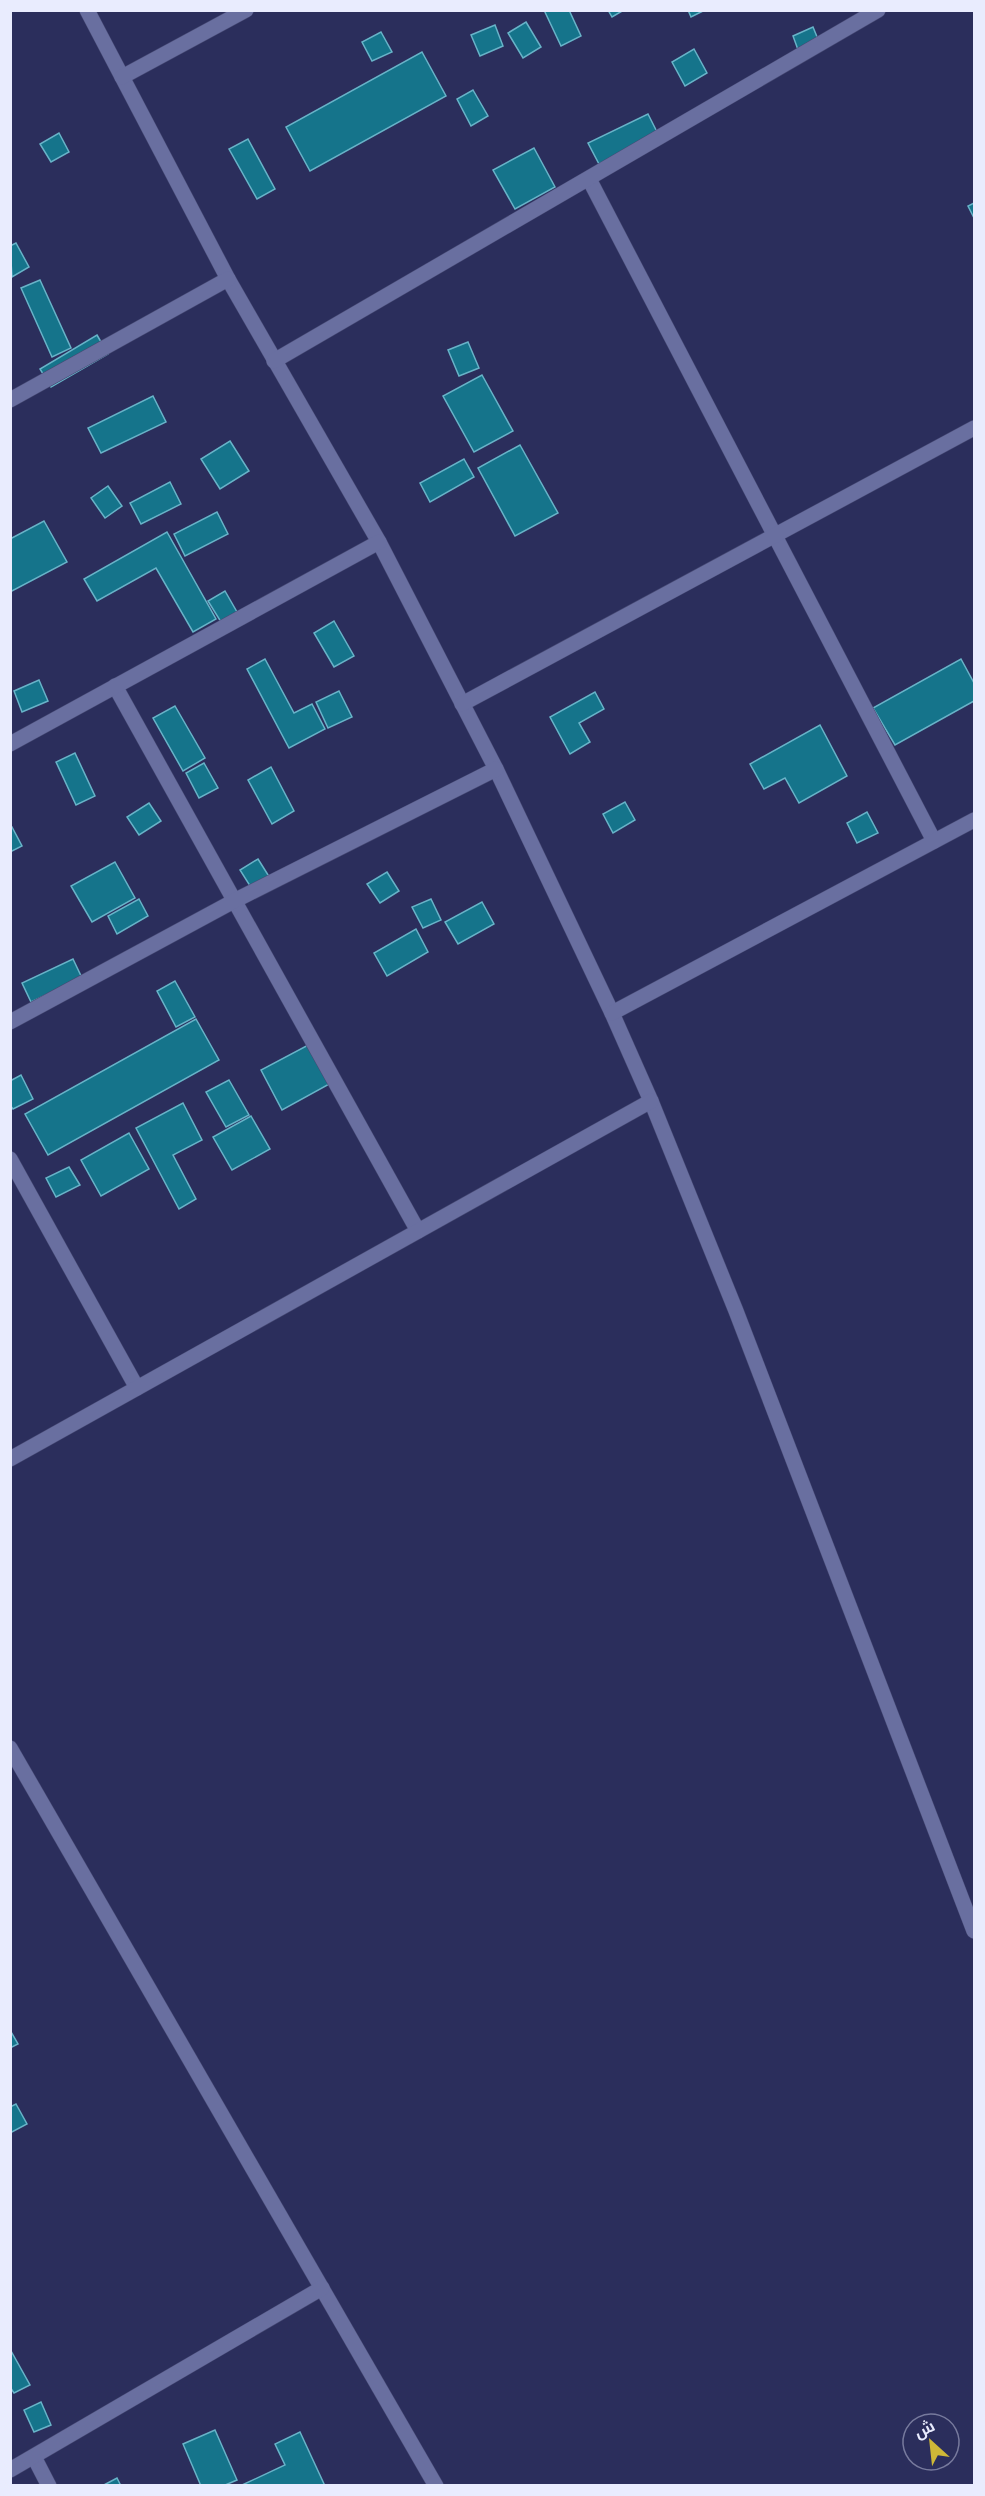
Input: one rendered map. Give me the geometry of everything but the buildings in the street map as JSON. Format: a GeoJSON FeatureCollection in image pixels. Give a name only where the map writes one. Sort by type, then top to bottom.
{"type":"FeatureCollection","features":[{"type":"Feature","properties":{"kind":"street"},"geometry":{"type":"LineString","coordinates":[[87,10],[228,279],[379,542],[496,769],[612,1013],[651,1101],[740,1322],[975,1931]]}},
{"type":"Feature","properties":{"kind":"street"},"geometry":{"type":"LineString","coordinates":[[122,77],[246,10]]}},
{"type":"Feature","properties":{"kind":"street"},"geometry":{"type":"LineString","coordinates":[[274,361],[589,179],[852,17],[879,10]]}},
{"type":"Feature","properties":{"kind":"street"},"geometry":{"type":"LineString","coordinates":[[589,179],[934,841]]}},
{"type":"Feature","properties":{"kind":"street"},"geometry":{"type":"LineString","coordinates":[[10,400],[228,279]]}},
{"type":"Feature","properties":{"kind":"street"},"geometry":{"type":"LineString","coordinates":[[462,704],[975,428]]}},
{"type":"Feature","properties":{"kind":"street"},"geometry":{"type":"LineString","coordinates":[[10,744],[379,542]]}},
{"type":"Feature","properties":{"kind":"street"},"geometry":{"type":"LineString","coordinates":[[115,686],[418,1231]]}},
{"type":"Feature","properties":{"kind":"street"},"geometry":{"type":"LineString","coordinates":[[10,1022],[234,901],[496,769]]}},
{"type":"Feature","properties":{"kind":"street"},"geometry":{"type":"LineString","coordinates":[[612,1013],[975,820]]}},
{"type":"Feature","properties":{"kind":"street"},"geometry":{"type":"LineString","coordinates":[[10,1459],[651,1101]]}},
{"type":"Feature","properties":{"kind":"street"},"geometry":{"type":"LineString","coordinates":[[10,1160],[137,1388]]}},
{"type":"Feature","properties":{"kind":"street"},"geometry":{"type":"LineString","coordinates":[[10,1748],[436,2486]]}},
{"type":"Feature","properties":{"kind":"street"},"geometry":{"type":"LineString","coordinates":[[10,2470],[322,2288]]}},
{"type":"Feature","properties":{"kind":"street"},"geometry":{"type":"LineString","coordinates":[[34,2457],[49,2486]]}}]}
